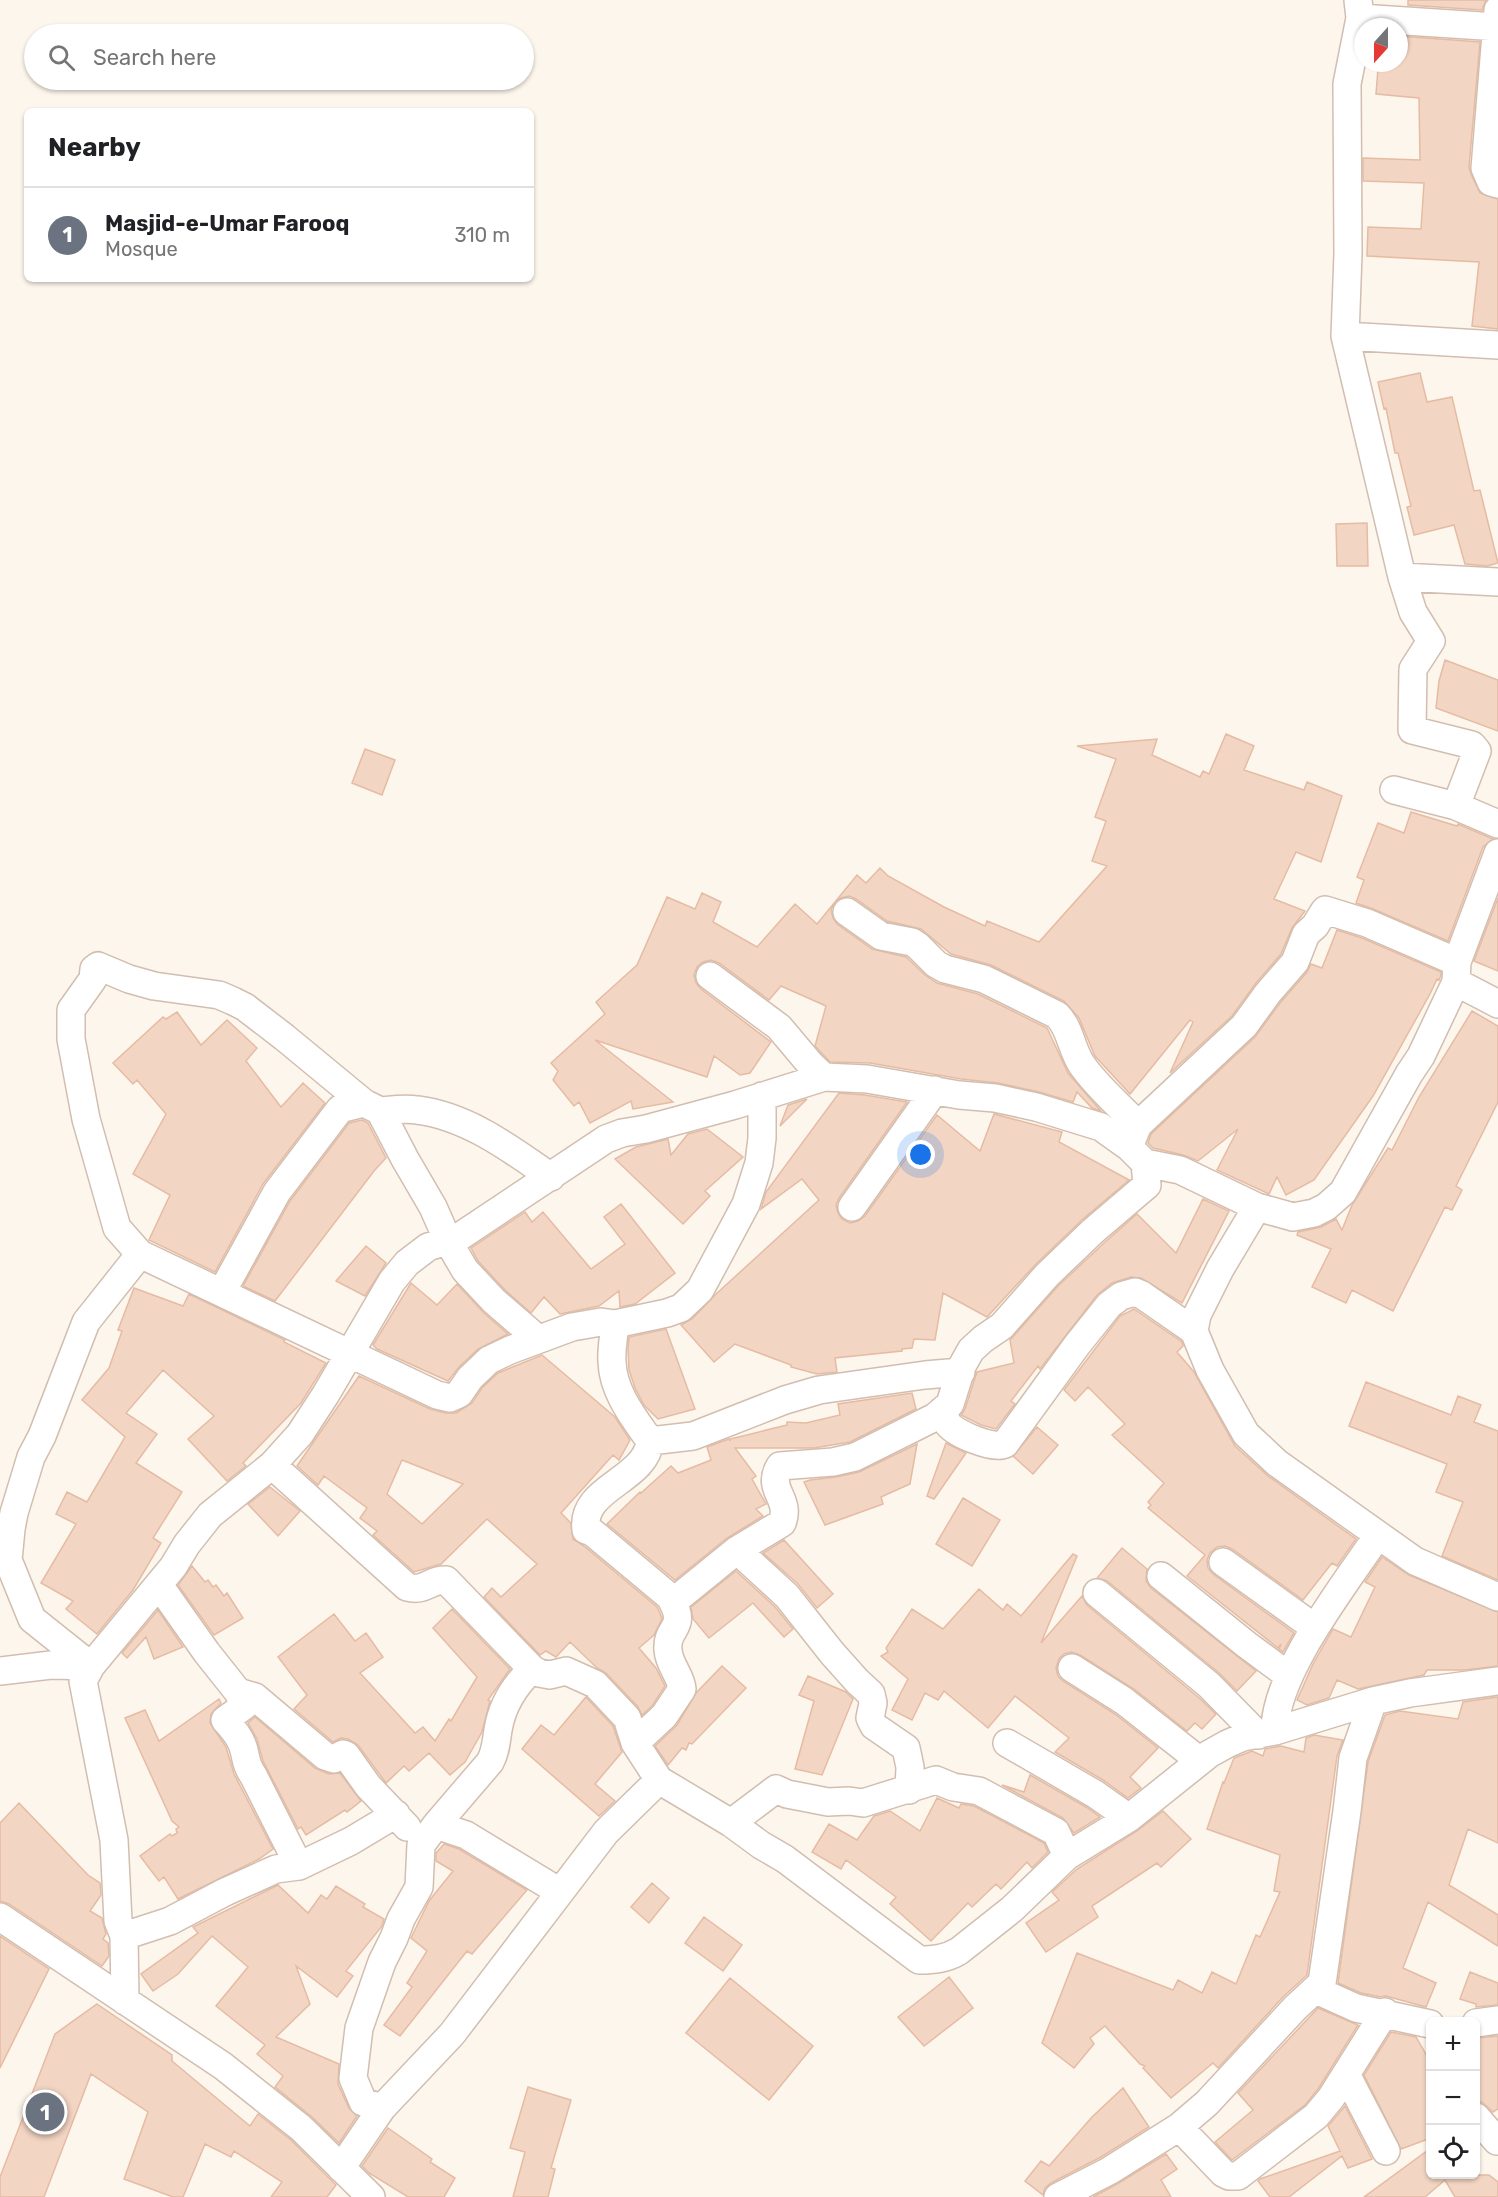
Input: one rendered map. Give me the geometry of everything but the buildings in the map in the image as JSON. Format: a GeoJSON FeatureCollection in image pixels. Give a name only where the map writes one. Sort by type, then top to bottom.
{"type":"FeatureCollection","features":[{"type":"Feature","properties":{"kind":"street"},"geometry":{"type":"LineString","coordinates":[[1456,806],[1477,751],[1472,745],[1412,730],[1413,669],[1431,641],[1413,612],[1402,577],[1345,336],[1348,255],[1347,84],[1359,9],[1498,21],[1485,168],[1491,182],[1498,184]]}},
{"type":"Feature","properties":{"kind":"street"},"geometry":{"type":"LineString","coordinates":[[1345,336],[1498,345]]}},
{"type":"Feature","properties":{"kind":"street"},"geometry":{"type":"LineString","coordinates":[[1402,577],[1498,582]]}},
{"type":"Feature","properties":{"kind":"street"},"geometry":{"type":"LineString","coordinates":[[1394,790],[1456,806],[1498,824]]}},
{"type":"Feature","properties":{"kind":"street"},"geometry":{"type":"LineString","coordinates":[[125,2001],[124,1936],[118,1921],[114,1840],[83,1681],[91,1666],[159,1585],[210,1515],[254,1482],[300,1434],[392,1281],[407,1263],[428,1247],[459,1238],[606,1139],[622,1133],[674,1122],[824,1077],[867,1079],[959,1095],[995,1098],[1036,1107],[1101,1127],[1180,1170],[1257,1207],[1293,1216],[1314,1213],[1343,1192],[1421,1056],[1457,972],[1498,853]]}},
{"type":"Feature","properties":{"kind":"street"},"geometry":{"type":"LineString","coordinates":[[1137,1145],[1244,1026],[1295,962],[1306,934],[1315,926],[1324,910],[1367,923],[1457,972],[1498,1004]]}},
{"type":"Feature","properties":{"kind":"street"},"geometry":{"type":"LineString","coordinates":[[673,1602],[737,1550],[782,1523],[785,1510],[775,1480],[780,1466],[793,1463],[833,1462],[855,1456],[935,1417],[950,1404],[966,1360],[977,1344],[1002,1326],[1047,1275],[1092,1232],[1147,1185],[1137,1145],[1084,1068],[1072,1047],[1065,1023],[1057,1015],[984,979],[945,969],[936,964],[912,942],[881,936],[847,912]]}},
{"type":"Feature","properties":{"kind":"street"},"geometry":{"type":"LineString","coordinates":[[538,1339],[494,1301],[465,1270],[448,1241],[434,1207],[372,1107],[245,1007],[219,994],[154,986],[129,979],[101,966],[95,968],[93,979],[71,1010],[71,1039],[86,1119],[117,1228],[140,1254],[437,1395],[450,1398],[459,1394],[470,1378],[489,1360],[572,1327],[601,1323],[615,1324],[667,1313],[681,1308],[700,1290],[746,1204],[760,1155],[762,1096]]}},
{"type":"Feature","properties":{"kind":"street"},"geometry":{"type":"LineString","coordinates":[[710,976],[779,1027],[824,1077]]}},
{"type":"Feature","properties":{"kind":"street"},"geometry":{"type":"LineString","coordinates":[[852,1207],[935,1090]]}},
{"type":"Feature","properties":{"kind":"street"},"geometry":{"type":"LineString","coordinates":[[222,1292],[277,1192],[340,1109],[372,1107],[433,1113],[457,1121],[501,1143],[550,1177]]}},
{"type":"Feature","properties":{"kind":"street"},"geometry":{"type":"LineString","coordinates":[[1257,1207],[1220,1269],[1197,1315],[1194,1331],[1210,1370],[1246,1434],[1277,1463],[1427,1568],[1498,1597]]}},
{"type":"Feature","properties":{"kind":"street"},"geometry":{"type":"LineString","coordinates":[[91,1666],[32,1619],[8,1560],[10,1536],[14,1513],[31,1457],[42,1436],[86,1322],[140,1254]]}},
{"type":"Feature","properties":{"kind":"street"},"geometry":{"type":"LineString","coordinates":[[942,1411],[948,1423],[964,1434],[996,1446],[1005,1444],[1077,1345],[1109,1305],[1120,1296],[1135,1292],[1142,1295],[1194,1331]]}},
{"type":"Feature","properties":{"kind":"street"},"geometry":{"type":"LineString","coordinates":[[615,1324],[612,1362],[616,1385],[628,1410],[650,1441],[649,1450],[641,1464],[590,1506],[585,1518],[586,1530],[592,1532],[670,1597],[678,1611],[678,1622],[667,1647],[673,1668],[682,1684],[682,1689],[664,1716],[635,1743]]}},
{"type":"Feature","properties":{"kind":"street"},"geometry":{"type":"LineString","coordinates":[[650,1441],[693,1436],[785,1400],[819,1390],[961,1372]]}},
{"type":"Feature","properties":{"kind":"street"},"geometry":{"type":"LineString","coordinates":[[272,1465],[407,1587],[419,1589],[440,1580],[450,1583],[458,1594],[539,1673],[550,1675],[566,1671],[595,1684],[627,1718],[635,1743],[659,1780],[731,1823],[785,1859],[919,1960],[935,1960],[959,1951],[1012,1909],[1068,1856],[1129,1818],[1200,1761],[1227,1744],[1243,1737],[1266,1733],[1373,1701],[1410,1693],[1498,1681]]}},
{"type":"Feature","properties":{"kind":"street"},"geometry":{"type":"LineString","coordinates":[[1266,1733],[1289,1676],[1315,1628],[1378,1535]]}},
{"type":"Feature","properties":{"kind":"street"},"geometry":{"type":"LineString","coordinates":[[737,1550],[787,1596],[844,1667],[871,1694],[873,1703],[870,1718],[874,1726],[906,1748],[910,1767],[909,1790]]}},
{"type":"Feature","properties":{"kind":"street"},"geometry":{"type":"LineString","coordinates":[[1222,1562],[1315,1628]]}},
{"type":"Feature","properties":{"kind":"street"},"geometry":{"type":"LineString","coordinates":[[1161,1576],[1289,1676]]}},
{"type":"Feature","properties":{"kind":"street"},"geometry":{"type":"LineString","coordinates":[[159,1585],[238,1692],[244,1706],[225,1720],[243,1744],[246,1765],[299,1866]]}},
{"type":"Feature","properties":{"kind":"street"},"geometry":{"type":"LineString","coordinates":[[1097,1593],[1266,1733]]}},
{"type":"Feature","properties":{"kind":"street"},"geometry":{"type":"LineString","coordinates":[[0,1671],[51,1665],[91,1666]]}},
{"type":"Feature","properties":{"kind":"street"},"geometry":{"type":"LineString","coordinates":[[382,2108],[363,2102],[353,2078],[359,2028],[382,1962],[418,1887],[428,1835],[490,1762],[495,1753],[500,1722],[511,1693],[532,1668]]}},
{"type":"Feature","properties":{"kind":"street"},"geometry":{"type":"LineString","coordinates":[[1072,1668],[1125,1701],[1200,1761]]}},
{"type":"Feature","properties":{"kind":"street"},"geometry":{"type":"LineString","coordinates":[[238,1692],[255,1697],[325,1756],[334,1759],[343,1754],[346,1755],[368,1786],[396,1814],[428,1835],[466,1835],[560,1892]]}},
{"type":"Feature","properties":{"kind":"street"},"geometry":{"type":"LineString","coordinates":[[1058,2197],[1109,2171],[1179,2127],[1207,2103],[1295,2008],[1316,1990],[1324,1976],[1353,1758],[1373,1701]]}},
{"type":"Feature","properties":{"kind":"street"},"geometry":{"type":"LineString","coordinates":[[1006,1743],[1095,1794],[1129,1818]]}},
{"type":"Feature","properties":{"kind":"street"},"geometry":{"type":"LineString","coordinates":[[341,2168],[382,2108],[452,2034],[606,1832],[659,1780]]}},
{"type":"Feature","properties":{"kind":"street"},"geometry":{"type":"LineString","coordinates":[[731,1823],[776,1789],[787,1794],[828,1802],[863,1803],[936,1780],[953,1787],[979,1791],[1056,1832],[1068,1856]]}},
{"type":"Feature","properties":{"kind":"street"},"geometry":{"type":"LineString","coordinates":[[124,1936],[170,1921],[225,1892],[276,1869],[299,1866],[351,1841],[396,1814]]}},
{"type":"Feature","properties":{"kind":"street"},"geometry":{"type":"LineString","coordinates":[[0,1917],[223,2066],[301,2128],[371,2197]]}},
{"type":"Feature","properties":{"kind":"street"},"geometry":{"type":"LineString","coordinates":[[1316,1990],[1356,2008],[1385,2013],[1426,2026]]}},
{"type":"Feature","properties":{"kind":"street"},"geometry":{"type":"LineString","coordinates":[[1179,2127],[1223,2173],[1238,2176],[1316,2116],[1331,2098],[1385,2013]]}},
{"type":"Feature","properties":{"kind":"street"},"geometry":{"type":"LineString","coordinates":[[1480,2022],[1498,2020]]}},
{"type":"Feature","properties":{"kind":"street"},"geometry":{"type":"LineString","coordinates":[[1346,2074],[1386,2151]]}},
{"type":"Feature","properties":{"kind":"street"},"geometry":{"type":"LineString","coordinates":[[1480,2122],[1497,2141]]}},
{"type":"Feature","properties":{"kind":"place","name":"Masjid-e-Umar Farooq"},"geometry":{"type":"Point","coordinates":[45,2112]}}]}
